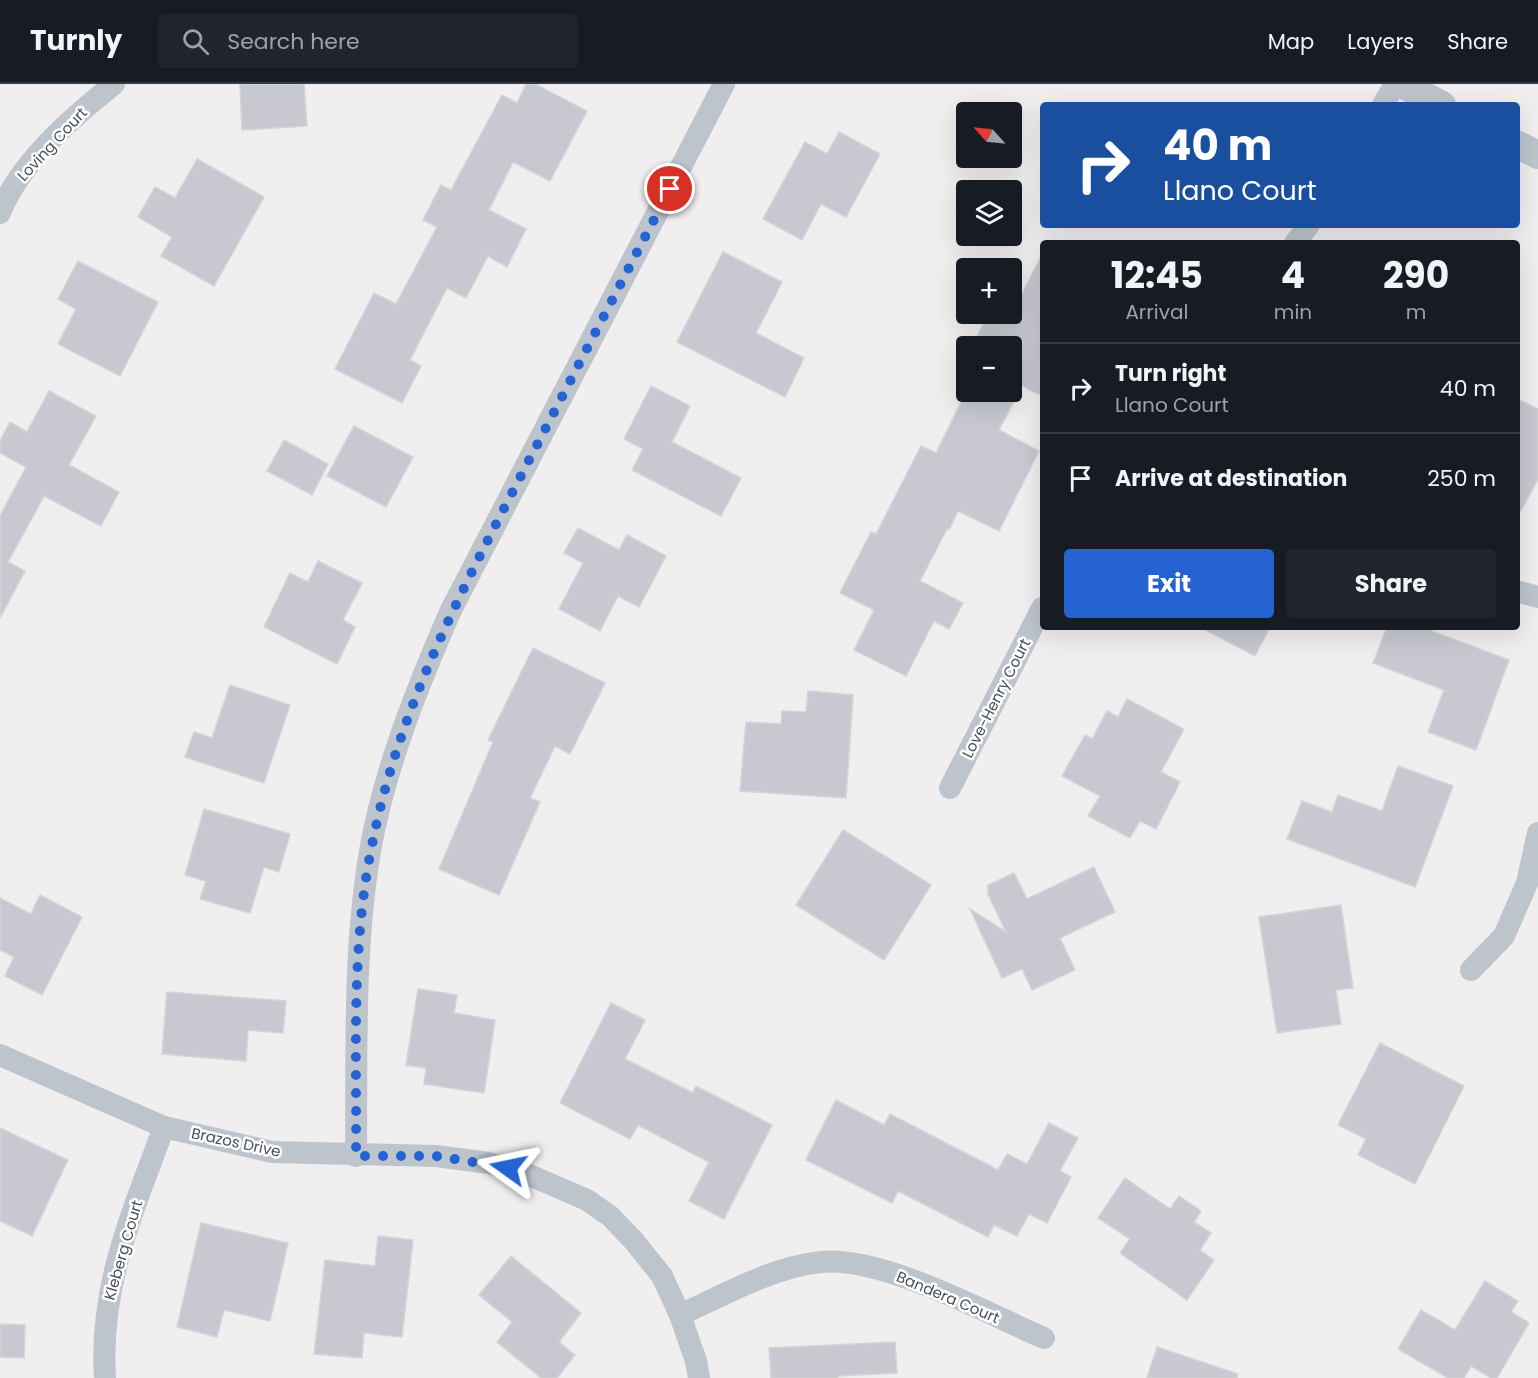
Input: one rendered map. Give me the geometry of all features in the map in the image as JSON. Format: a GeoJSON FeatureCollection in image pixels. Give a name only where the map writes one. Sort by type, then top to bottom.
{"type":"FeatureCollection","features":[{"type":"Feature","properties":{"kind":"street","name":"Loving Court"},"geometry":{"type":"LineString","coordinates":[[0,213],[20,176],[76,114],[114,84]]}},
{"type":"Feature","properties":{"kind":"street"},"geometry":{"type":"LineString","coordinates":[[356,1156],[357,975],[370,851],[390,770],[415,692],[451,610],[724,84]]}},
{"type":"Feature","properties":{"kind":"street"},"geometry":{"type":"LineString","coordinates":[[1385,102],[1395,84]]}},
{"type":"Feature","properties":{"kind":"street"},"geometry":{"type":"LineString","coordinates":[[1402,84],[1436,102]]}},
{"type":"Feature","properties":{"kind":"street"},"geometry":{"type":"LineString","coordinates":[[1520,146],[1538,155]]}},
{"type":"Feature","properties":{"kind":"street"},"geometry":{"type":"LineString","coordinates":[[1297,240],[1307,228]]}},
{"type":"Feature","properties":{"kind":"street"},"geometry":{"type":"LineString","coordinates":[[1520,592],[1538,597]]}},
{"type":"Feature","properties":{"kind":"street","name":"Love-Henry Court"},"geometry":{"type":"LineString","coordinates":[[950,788],[1040,612]]}},
{"type":"Feature","properties":{"kind":"street"},"geometry":{"type":"LineString","coordinates":[[1471,970],[1504,936],[1527,883],[1538,833]]}},
{"type":"Feature","properties":{"kind":"street","name":"Brazos Drive"},"geometry":{"type":"LineString","coordinates":[[0,1055],[164,1127],[272,1152],[356,1156],[436,1156],[489,1163],[527,1174],[587,1200],[610,1216],[662,1276],[680,1315],[696,1361],[699,1378]]}},
{"type":"Feature","properties":{"kind":"street","name":"Kleberg Court"},"geometry":{"type":"LineString","coordinates":[[105,1378],[103,1340],[108,1298],[123,1241],[164,1127]]}},
{"type":"Feature","properties":{"kind":"street","name":"Bandera Court"},"geometry":{"type":"LineString","coordinates":[[680,1315],[752,1282],[792,1268],[822,1262],[854,1264],[896,1273],[1044,1338]]}},
{"type":"Feature","properties":{"kind":"building"},"geometry":{"type":"Polygon","coordinates":[[[240,84],[304,84],[307,126],[242,130],[240,84]]]}},
{"type":"Feature","properties":{"kind":"building"},"geometry":{"type":"Polygon","coordinates":[[[526,84],[535,84],[587,111],[550,181],[513,162],[489,210],[526,229],[507,267],[488,256],[466,298],[447,288],[410,360],[421,366],[402,403],[335,369],[374,293],[396,304],[437,227],[423,220],[441,185],[451,190],[502,95],[517,103],[526,84]]]}},
{"type":"Feature","properties":{"kind":"building"},"geometry":{"type":"Polygon","coordinates":[[[839,132],[880,154],[846,217],[821,204],[802,240],[763,219],[805,142],[827,154],[839,132]]]}},
{"type":"Feature","properties":{"kind":"building"},"geometry":{"type":"Polygon","coordinates":[[[197,159],[264,197],[214,286],[161,256],[172,237],[138,217],[155,187],[175,198],[197,159]]]}},
{"type":"Feature","properties":{"kind":"building"},"geometry":{"type":"Polygon","coordinates":[[[723,252],[782,282],[756,333],[804,358],[785,397],[677,342],[723,252]]]}},
{"type":"Feature","properties":{"kind":"building"},"geometry":{"type":"Polygon","coordinates":[[[1040,258],[1040,395],[1022,386],[1022,336],[977,336],[984,324],[1022,324],[1022,294],[1040,258]]]}},
{"type":"Feature","properties":{"kind":"building"},"geometry":{"type":"Polygon","coordinates":[[[78,261],[158,302],[120,376],[58,344],[76,309],[58,299],[78,261]]]}},
{"type":"Feature","properties":{"kind":"building"},"geometry":{"type":"Polygon","coordinates":[[[651,386],[690,406],[672,442],[741,478],[721,516],[632,470],[643,449],[624,439],[651,386]]]}},
{"type":"Feature","properties":{"kind":"building"},"geometry":{"type":"Polygon","coordinates":[[[49,391],[96,416],[69,465],[119,492],[101,526],[44,496],[8,562],[25,571],[0,618],[0,516],[26,467],[0,453],[0,441],[10,422],[27,432],[49,391]]]}},
{"type":"Feature","properties":{"kind":"building"},"geometry":{"type":"Polygon","coordinates":[[[1520,400],[1538,409],[1538,479],[1520,513],[1520,400]]]}},
{"type":"Feature","properties":{"kind":"building"},"geometry":{"type":"Polygon","coordinates":[[[961,402],[1014,402],[999,430],[1039,451],[999,531],[958,511],[949,530],[947,529],[920,581],[963,603],[949,629],[934,621],[906,676],[854,650],[874,610],[840,593],[871,532],[876,534],[921,446],[936,453],[961,402]]]}},
{"type":"Feature","properties":{"kind":"building"},"geometry":{"type":"Polygon","coordinates":[[[354,426],[413,457],[386,507],[327,476],[354,426]]]}},
{"type":"Feature","properties":{"kind":"building"},"geometry":{"type":"Polygon","coordinates":[[[284,440],[328,464],[312,495],[267,471],[284,440]]]}},
{"type":"Feature","properties":{"kind":"building"},"geometry":{"type":"Polygon","coordinates":[[[578,528],[619,550],[627,535],[666,556],[639,607],[618,596],[600,631],[559,609],[583,563],[564,553],[578,528]]]}},
{"type":"Feature","properties":{"kind":"building"},"geometry":{"type":"Polygon","coordinates":[[[318,561],[362,583],[343,620],[355,627],[337,664],[264,627],[290,573],[308,582],[318,561]]]}},
{"type":"Feature","properties":{"kind":"building"},"geometry":{"type":"Polygon","coordinates":[[[1206,630],[1268,630],[1255,656],[1206,630]]]}},
{"type":"Feature","properties":{"kind":"building"},"geometry":{"type":"Polygon","coordinates":[[[1386,630],[1429,630],[1509,660],[1476,750],[1428,732],[1444,690],[1373,663],[1386,630]]]}},
{"type":"Feature","properties":{"kind":"building"},"geometry":{"type":"Polygon","coordinates":[[[533,648],[605,683],[570,754],[555,746],[530,798],[540,802],[499,895],[439,869],[493,742],[488,740],[533,648]]]}},
{"type":"Feature","properties":{"kind":"building"},"geometry":{"type":"Polygon","coordinates":[[[230,685],[290,705],[264,783],[185,757],[194,732],[212,738],[230,685]]]}},
{"type":"Feature","properties":{"kind":"building"},"geometry":{"type":"Polygon","coordinates":[[[808,691],[853,695],[846,798],[740,791],[746,722],[781,724],[782,711],[806,712],[808,691]]]}},
{"type":"Feature","properties":{"kind":"building"},"geometry":{"type":"Polygon","coordinates":[[[1127,699],[1184,729],[1161,772],[1180,782],[1156,829],[1140,821],[1130,838],[1088,816],[1100,796],[1062,776],[1085,735],[1092,739],[1107,711],[1118,717],[1127,699]]]}},
{"type":"Feature","properties":{"kind":"building"},"geometry":{"type":"Polygon","coordinates":[[[1398,766],[1453,786],[1415,887],[1287,839],[1302,801],[1332,812],[1338,795],[1382,811],[1398,766]]]}},
{"type":"Feature","properties":{"kind":"building"},"geometry":{"type":"Polygon","coordinates":[[[204,809],[290,834],[279,872],[264,867],[250,913],[200,899],[206,881],[185,875],[204,809]]]}},
{"type":"Feature","properties":{"kind":"building"},"geometry":{"type":"Polygon","coordinates":[[[843,830],[931,885],[884,960],[796,905],[843,830]]]}},
{"type":"Feature","properties":{"kind":"building"},"geometry":{"type":"Polygon","coordinates":[[[1094,867],[1115,912],[1060,938],[1075,970],[1032,990],[1022,969],[1002,978],[970,909],[1006,932],[988,894],[988,885],[1014,873],[1027,899],[1094,867]]]}},
{"type":"Feature","properties":{"kind":"building"},"geometry":{"type":"Polygon","coordinates":[[[40,895],[82,917],[42,995],[5,976],[14,957],[0,950],[0,898],[31,914],[40,895]]]}},
{"type":"Feature","properties":{"kind":"building"},"geometry":{"type":"Polygon","coordinates":[[[1341,905],[1353,988],[1336,990],[1341,1024],[1277,1033],[1259,917],[1341,905]]]}},
{"type":"Feature","properties":{"kind":"building"},"geometry":{"type":"Polygon","coordinates":[[[418,989],[457,995],[454,1013],[495,1020],[484,1093],[424,1084],[426,1068],[406,1065],[418,989]]]}},
{"type":"Feature","properties":{"kind":"building"},"geometry":{"type":"Polygon","coordinates":[[[167,992],[286,1001],[283,1033],[248,1030],[246,1061],[162,1054],[167,992]]]}},
{"type":"Feature","properties":{"kind":"building"},"geometry":{"type":"Polygon","coordinates":[[[611,1003],[645,1020],[625,1059],[693,1093],[696,1086],[772,1125],[724,1219],[689,1201],[709,1162],[638,1125],[630,1139],[560,1103],[611,1003]]]}},
{"type":"Feature","properties":{"kind":"building"},"geometry":{"type":"Polygon","coordinates":[[[1380,1043],[1464,1086],[1415,1184],[1358,1155],[1366,1139],[1338,1125],[1380,1043]]]}},
{"type":"Feature","properties":{"kind":"building"},"geometry":{"type":"Polygon","coordinates":[[[836,1100],[884,1125],[890,1114],[998,1170],[1007,1154],[1027,1164],[1049,1123],[1078,1138],[1060,1171],[1071,1177],[1047,1223],[1029,1214],[1017,1236],[994,1225],[988,1237],[898,1191],[892,1203],[806,1160],[836,1100]]]}},
{"type":"Feature","properties":{"kind":"building"},"geometry":{"type":"Polygon","coordinates":[[[0,1128],[68,1160],[32,1236],[0,1221],[0,1128]]]}},
{"type":"Feature","properties":{"kind":"building"},"geometry":{"type":"Polygon","coordinates":[[[1125,1178],[1170,1209],[1179,1196],[1201,1211],[1194,1222],[1211,1233],[1200,1250],[1214,1260],[1187,1300],[1120,1253],[1130,1239],[1098,1218],[1125,1178]]]}},
{"type":"Feature","properties":{"kind":"building"},"geometry":{"type":"Polygon","coordinates":[[[201,1223],[288,1243],[270,1321],[224,1310],[217,1337],[177,1327],[201,1223]]]}},
{"type":"Feature","properties":{"kind":"building"},"geometry":{"type":"Polygon","coordinates":[[[378,1236],[413,1240],[402,1337],[364,1333],[362,1358],[314,1354],[325,1260],[375,1266],[378,1236]]]}},
{"type":"Feature","properties":{"kind":"building"},"geometry":{"type":"Polygon","coordinates":[[[511,1256],[581,1313],[559,1342],[575,1355],[557,1378],[541,1378],[497,1342],[512,1322],[479,1295],[511,1256]]]}},
{"type":"Feature","properties":{"kind":"building"},"geometry":{"type":"Polygon","coordinates":[[[1485,1281],[1518,1301],[1511,1312],[1529,1323],[1497,1378],[1491,1378],[1471,1366],[1464,1378],[1448,1378],[1398,1349],[1421,1310],[1455,1330],[1485,1281]]]}},
{"type":"Feature","properties":{"kind":"building"},"geometry":{"type":"Polygon","coordinates":[[[0,1324],[25,1325],[24,1358],[0,1357],[0,1324]]]}},
{"type":"Feature","properties":{"kind":"building"},"geometry":{"type":"Polygon","coordinates":[[[895,1342],[897,1373],[838,1376],[838,1378],[771,1378],[769,1348],[895,1342]]]}},
{"type":"Feature","properties":{"kind":"building"},"geometry":{"type":"Polygon","coordinates":[[[1157,1347],[1238,1374],[1237,1378],[1147,1378],[1157,1347]]]}},
{"type":"Feature","properties":{"kind":"route"},"geometry":{"type":"LineString","coordinates":[[508,1168],[489,1163],[436,1156],[356,1156],[357,975],[370,851],[390,770],[415,692],[451,610],[670,189]]}}]}
